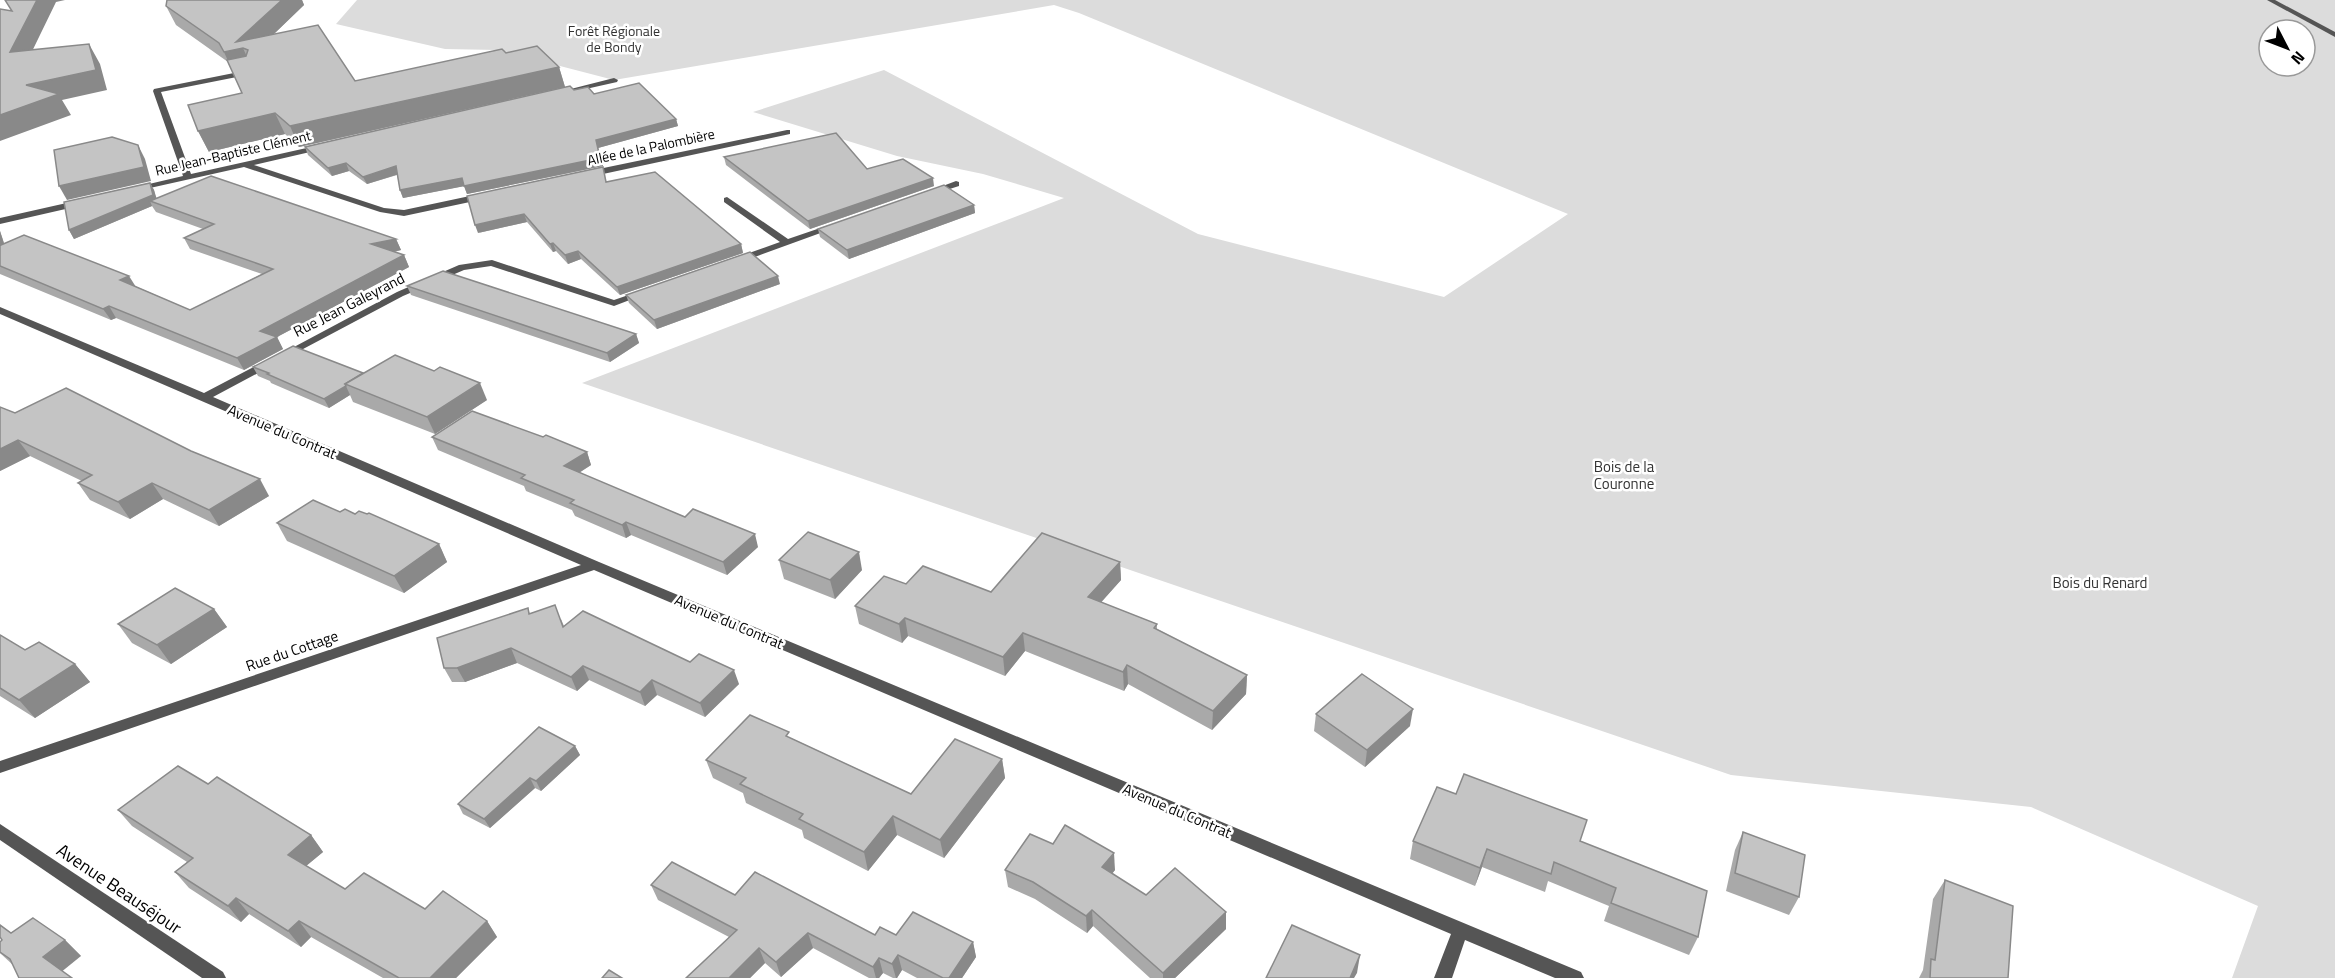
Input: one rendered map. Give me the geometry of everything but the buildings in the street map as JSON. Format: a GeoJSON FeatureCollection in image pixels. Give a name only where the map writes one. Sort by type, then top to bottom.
{"type":"FeatureCollection","features":[{"type":"Feature","properties":{"kind":"street"},"geometry":{"type":"LineString","coordinates":[[2270,0],[2335,35]]}},
{"type":"Feature","properties":{"kind":"street"},"geometry":{"type":"LineString","coordinates":[[188,177],[158,91],[252,72]]}},
{"type":"Feature","properties":{"kind":"street"},"geometry":{"type":"LineString","coordinates":[[544,96],[614,80]]}},
{"type":"Feature","properties":{"kind":"street","name":"Allée de la Palombière"},"geometry":{"type":"LineString","coordinates":[[578,176],[787,132]]}},
{"type":"Feature","properties":{"kind":"street","name":"Rue Jean-Baptiste Clément"},"geometry":{"type":"LineString","coordinates":[[122,193],[335,143]]}},
{"type":"Feature","properties":{"kind":"street"},"geometry":{"type":"LineString","coordinates":[[242,164],[383,210],[404,213],[497,193]]}},
{"type":"Feature","properties":{"kind":"street"},"geometry":{"type":"LineString","coordinates":[[922,195],[956,184]]}},
{"type":"Feature","properties":{"kind":"street"},"geometry":{"type":"LineString","coordinates":[[727,200],[787,243]]}},
{"type":"Feature","properties":{"kind":"street"},"geometry":{"type":"LineString","coordinates":[[0,221],[89,201]]}},
{"type":"Feature","properties":{"kind":"street"},"geometry":{"type":"LineString","coordinates":[[722,265],[843,223]]}},
{"type":"Feature","properties":{"kind":"street","name":"Rue Jean Galeyrand"},"geometry":{"type":"LineString","coordinates":[[203,398],[400,294],[462,267],[492,263],[614,303],[657,288]]}},
{"type":"Feature","properties":{"kind":"street","name":"Avenue du Contrat"},"geometry":{"type":"LineString","coordinates":[[0,310],[594,565],[1575,978]]}},
{"type":"Feature","properties":{"kind":"street","name":"Rue du Cottage"},"geometry":{"type":"LineString","coordinates":[[0,767],[594,565]]}},
{"type":"Feature","properties":{"kind":"street","name":"Avenue Beauséjour"},"geometry":{"type":"LineString","coordinates":[[0,831],[217,978]]}},
{"type":"Feature","properties":{"kind":"street"},"geometry":{"type":"LineString","coordinates":[[1443,978],[1460,931]]}},
{"type":"Feature","properties":{"kind":"green space","name":"Bois de la Couronne"},"geometry":{"type":"Polygon","coordinates":[[[357,0],[2335,0],[2335,978],[2232,978],[2258,906],[2031,807],[1731,775],[582,383],[1064,198],[983,174],[897,156],[753,112],[884,70],[1198,234],[1444,297],[1568,214],[1079,13],[1054,5],[614,80],[498,50],[445,49],[336,24],[357,0]]]}},
{"type":"Feature","properties":{"kind":"park label","name":"Forêt Régionale de Bondy"},"geometry":{"type":"Point","coordinates":[614,40]}},
{"type":"Feature","properties":{"kind":"park label","name":"Bois du Renard"},"geometry":{"type":"Point","coordinates":[2100,583]}}]}
